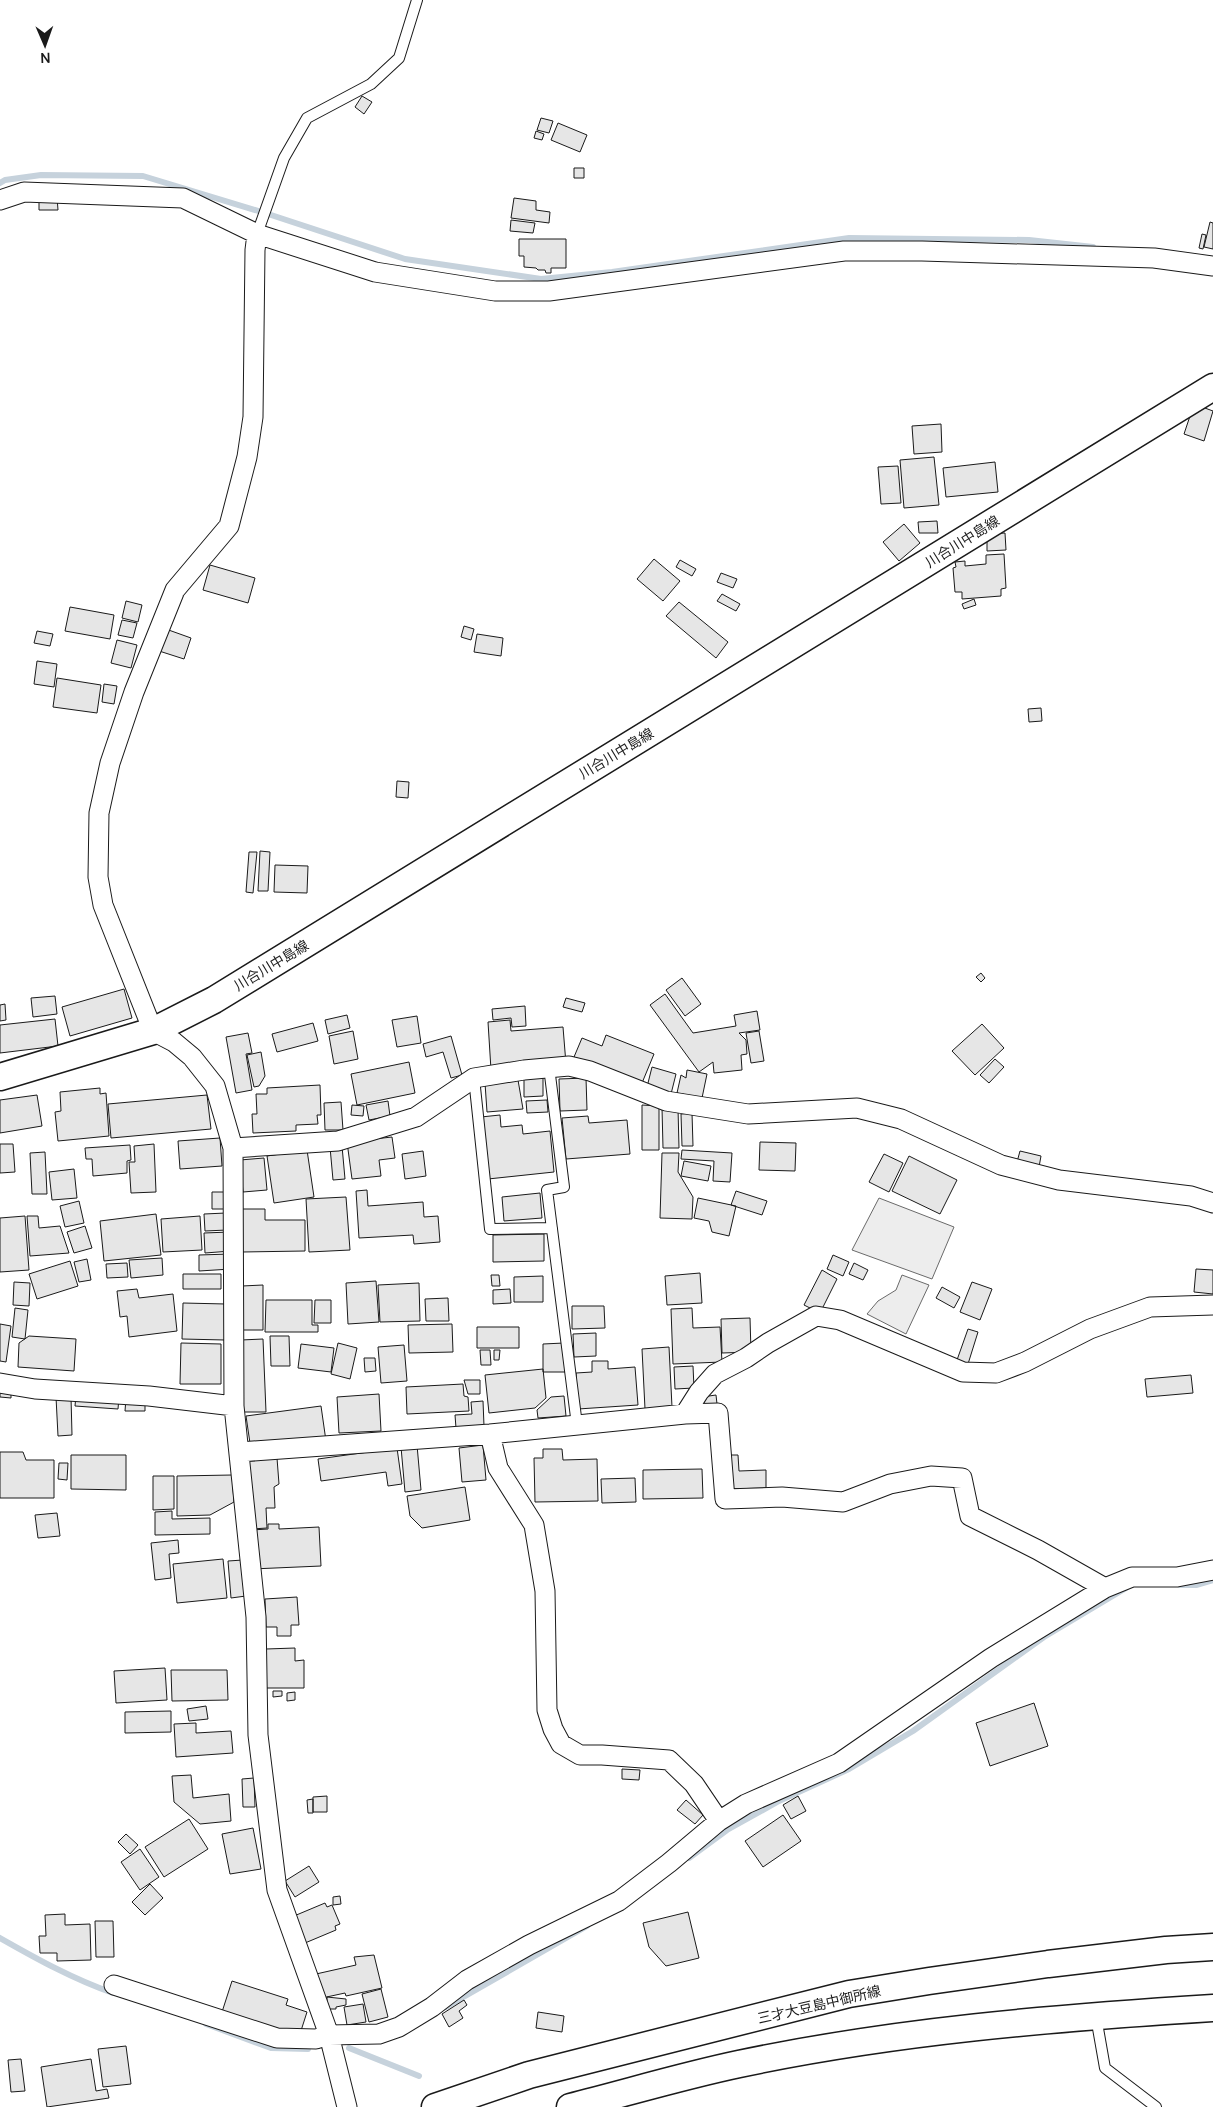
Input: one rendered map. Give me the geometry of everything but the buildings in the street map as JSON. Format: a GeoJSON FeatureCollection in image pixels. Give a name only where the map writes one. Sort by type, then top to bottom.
{"type":"FeatureCollection","features":[{"type":"Feature","properties":{"kind":"main road","name":"川合川中島線"},"geometry":{"type":"LineString","coordinates":[[0,1077],[153,1031],[231,990],[1213,387]]}},
{"type":"Feature","properties":{"kind":"main road","name":"三才大豆島中御所線"},"geometry":{"type":"LineString","coordinates":[[435,2107],[529,2075],[849,1994],[929,1980],[1048,1964],[1166,1950],[1213,1947]]}},
{"type":"Feature","properties":{"kind":"main road"},"geometry":{"type":"LineString","coordinates":[[570,2107],[748,2062],[907,2035],[1096,2015],[1213,2008]]}},
{"type":"Feature","properties":{"kind":"street"},"geometry":{"type":"LineString","coordinates":[[0,200],[24,192],[183,198],[375,272],[495,291],[549,291],[844,251],[940,251],[1154,258],[1213,266]]}},
{"type":"Feature","properties":{"kind":"street"},"geometry":{"type":"LineString","coordinates":[[259,228],[255,250],[253,417],[247,457],[229,526],[175,590],[131,701],[110,763],[99,813],[98,877],[103,905],[153,1031],[174,1042],[192,1057],[215,1086],[233,1148],[234,1406],[256,1617],[258,1736],[277,1890],[329,2035],[348,2107]]}},
{"type":"Feature","properties":{"kind":"street"},"geometry":{"type":"LineString","coordinates":[[233,1148],[338,1141],[416,1116],[474,1078],[568,1066],[590,1071],[666,1101],[748,1114],[857,1108],[901,1119],[1001,1166],[1059,1180],[1190,1196],[1213,1203]]}},
{"type":"Feature","properties":{"kind":"street"},"geometry":{"type":"LineString","coordinates":[[685,1414],[699,1392],[715,1374],[746,1358],[768,1343],[816,1316],[840,1320],[963,1372],[996,1374],[1090,1329],[1150,1308],[1213,1305]]}},
{"type":"Feature","properties":{"kind":"street"},"geometry":{"type":"LineString","coordinates":[[0,1384],[35,1389],[149,1396],[234,1406]]}},
{"type":"Feature","properties":{"kind":"street"},"geometry":{"type":"LineString","coordinates":[[240,1452],[490,1434],[685,1414],[718,1413],[725,1499],[782,1497],[843,1502],[890,1484],[931,1476],[962,1478],[970,1516],[1038,1550],[1105,1588]]}},
{"type":"Feature","properties":{"kind":"street"},"geometry":{"type":"LineString","coordinates":[[490,1434],[498,1468],[534,1525],[545,1591],[547,1710],[553,1729],[561,1744],[580,1755],[669,1760],[694,1784],[719,1821]]}},
{"type":"Feature","properties":{"kind":"street"},"geometry":{"type":"LineString","coordinates":[[114,1985],[277,2038],[316,2039],[329,2035],[379,2034],[399,2027],[432,2007],[467,1980],[529,1945],[619,1901],[669,1863],[719,1821],[746,1804],[839,1763],[991,1658],[1105,1588],[1132,1577],[1177,1577],[1213,1570]]}},
{"type":"Feature","properties":{"kind":"lane"},"geometry":{"type":"LineString","coordinates":[[259,228],[284,158],[307,118],[371,84],[399,58],[417,0]]}},
{"type":"Feature","properties":{"kind":"lane"},"geometry":{"type":"LineString","coordinates":[[549,1067],[564,1187],[547,1190],[577,1425]]}},
{"type":"Feature","properties":{"kind":"lane"},"geometry":{"type":"LineString","coordinates":[[474,1078],[490,1229],[552,1228]]}},
{"type":"Feature","properties":{"kind":"lane"},"geometry":{"type":"LineString","coordinates":[[1096,2015],[1105,2068],[1156,2107]]}},
{"type":"Feature","properties":{"kind":"shaded area"},"geometry":{"type":"Polygon","coordinates":[[[879,1198],[954,1227],[932,1279],[852,1250],[879,1198]]]}},
{"type":"Feature","properties":{"kind":"shaded area"},"geometry":{"type":"Polygon","coordinates":[[[902,1275],[929,1285],[906,1334],[867,1314],[878,1301],[896,1290],[902,1275]]]}},
{"type":"Feature","properties":{"kind":"waterway"},"geometry":{"type":"LineString","coordinates":[[0,183],[5,180],[41,175],[143,176],[265,213],[405,259],[541,279],[612,272],[849,238],[1029,240],[1093,247]]}},
{"type":"Feature","properties":{"kind":"waterway"},"geometry":{"type":"LineString","coordinates":[[1180,1585],[1196,1585],[1213,1580]]}},
{"type":"Feature","properties":{"kind":"waterway"},"geometry":{"type":"LineString","coordinates":[[689,1858],[727,1830],[779,1801],[849,1769],[913,1731],[1044,1637],[1126,1588]]}},
{"type":"Feature","properties":{"kind":"waterway"},"geometry":{"type":"LineString","coordinates":[[446,2007],[587,1926]]}},
{"type":"Feature","properties":{"kind":"waterway"},"geometry":{"type":"LineString","coordinates":[[0,1938],[69,1975],[113,1993]]}},
{"type":"Feature","properties":{"kind":"waterway"},"geometry":{"type":"LineString","coordinates":[[206,2024],[271,2048],[308,2049]]}},
{"type":"Feature","properties":{"kind":"waterway"},"geometry":{"type":"LineString","coordinates":[[349,2048],[419,2076]]}}]}
